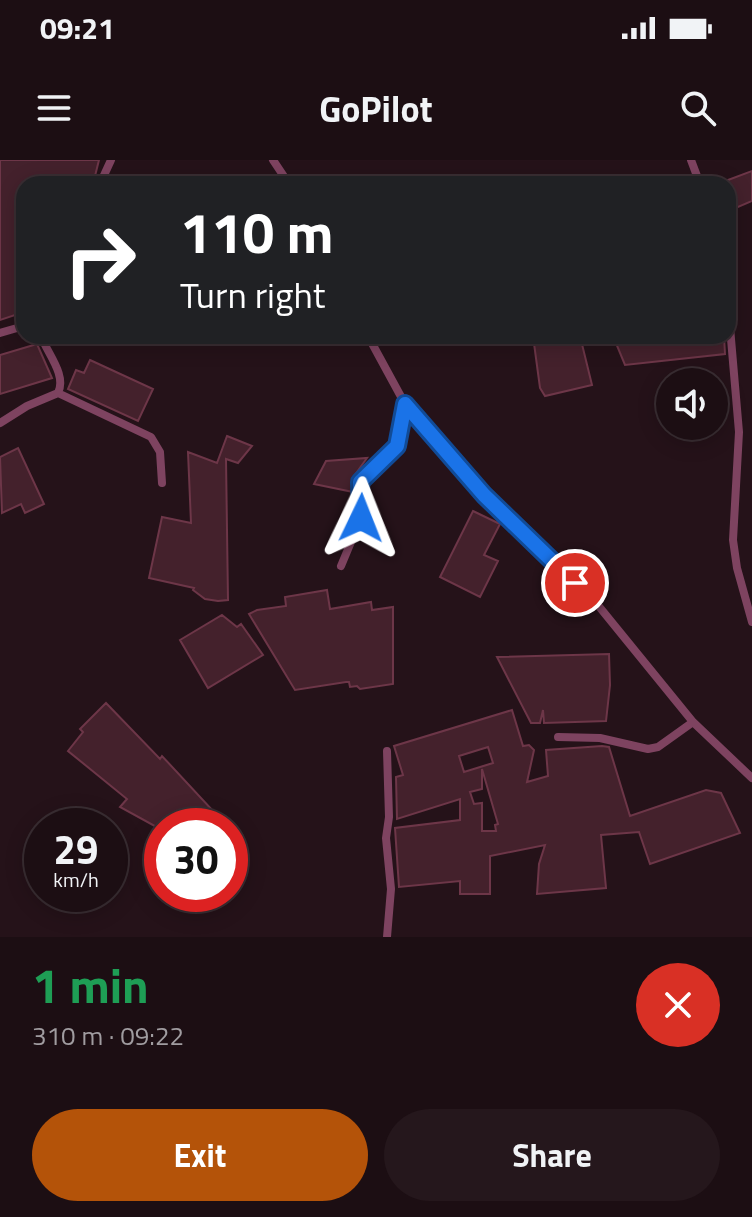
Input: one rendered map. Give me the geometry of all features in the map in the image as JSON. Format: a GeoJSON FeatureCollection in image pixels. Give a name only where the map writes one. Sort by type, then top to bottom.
{"type":"FeatureCollection","features":[{"type":"Feature","properties":{"kind":"street"},"geometry":{"type":"LineString","coordinates":[[45,344],[61,380],[58,393]]}},
{"type":"Feature","properties":{"kind":"street"},"geometry":{"type":"LineString","coordinates":[[372,344],[405,404],[484,495],[597,604],[693,722],[752,778]]}},
{"type":"Feature","properties":{"kind":"street"},"geometry":{"type":"LineString","coordinates":[[731,344],[738,420],[733,540],[752,622]]}},
{"type":"Feature","properties":{"kind":"street"},"geometry":{"type":"LineString","coordinates":[[0,423],[27,406],[58,393],[151,437],[160,452],[162,483]]}},
{"type":"Feature","properties":{"kind":"street"},"geometry":{"type":"LineString","coordinates":[[341,566],[361,518],[360,482],[397,446],[405,404]]}},
{"type":"Feature","properties":{"kind":"street"},"geometry":{"type":"LineString","coordinates":[[558,737],[600,738],[648,749],[658,747],[693,722]]}},
{"type":"Feature","properties":{"kind":"street"},"geometry":{"type":"LineString","coordinates":[[387,751],[389,817],[386,838],[391,889],[387,937]]}},
{"type":"Feature","properties":{"kind":"building"},"geometry":{"type":"Polygon","coordinates":[[[0,160],[99,160],[95,176],[16,176],[16,315],[0,320],[0,160]]]}},
{"type":"Feature","properties":{"kind":"building"},"geometry":{"type":"Polygon","coordinates":[[[752,171],[752,201],[736,208],[736,177],[752,171]]]}},
{"type":"Feature","properties":{"kind":"building"},"geometry":{"type":"Polygon","coordinates":[[[37,344],[52,378],[0,394],[0,355],[37,344]]]}},
{"type":"Feature","properties":{"kind":"building"},"geometry":{"type":"Polygon","coordinates":[[[534,344],[582,344],[592,385],[545,396],[540,388],[534,344]]]}},
{"type":"Feature","properties":{"kind":"building"},"geometry":{"type":"Polygon","coordinates":[[[616,344],[724,344],[725,354],[625,365],[616,344]]]}},
{"type":"Feature","properties":{"kind":"building"},"geometry":{"type":"Polygon","coordinates":[[[90,360],[153,389],[138,421],[68,389],[76,370],[84,373],[90,360]]]}},
{"type":"Feature","properties":{"kind":"building"},"geometry":{"type":"Polygon","coordinates":[[[227,436],[252,446],[238,463],[226,459],[228,600],[218,601],[205,599],[194,588],[149,578],[162,517],[191,523],[188,452],[217,463],[227,436]]]}},
{"type":"Feature","properties":{"kind":"building"},"geometry":{"type":"Polygon","coordinates":[[[18,448],[44,504],[25,513],[21,504],[2,513],[0,457],[18,448]]]}},
{"type":"Feature","properties":{"kind":"building"},"geometry":{"type":"Polygon","coordinates":[[[367,458],[354,476],[353,492],[314,484],[326,461],[367,458]]]}},
{"type":"Feature","properties":{"kind":"building"},"geometry":{"type":"Polygon","coordinates":[[[473,511],[500,524],[484,555],[498,561],[480,597],[440,577],[473,511]]]}},
{"type":"Feature","properties":{"kind":"building"},"geometry":{"type":"Polygon","coordinates":[[[327,590],[330,609],[371,602],[372,610],[393,607],[393,684],[360,689],[350,687],[346,682],[295,690],[249,614],[286,606],[285,597],[327,590]]]}},
{"type":"Feature","properties":{"kind":"building"},"geometry":{"type":"Polygon","coordinates":[[[222,615],[237,627],[241,624],[263,655],[208,688],[180,640],[222,615]]]}},
{"type":"Feature","properties":{"kind":"building"},"geometry":{"type":"Polygon","coordinates":[[[609,654],[606,721],[544,723],[543,710],[540,723],[531,723],[497,657],[609,654]]]}},
{"type":"Feature","properties":{"kind":"building"},"geometry":{"type":"Polygon","coordinates":[[[106,703],[210,808],[144,808],[144,820],[128,811],[128,808],[120,807],[127,799],[68,751],[83,732],[80,729],[106,703]]]}},
{"type":"Feature","properties":{"kind":"building"},"geometry":{"type":"Polygon","coordinates":[[[512,710],[523,746],[529,745],[534,750],[527,782],[548,776],[546,750],[609,747],[630,816],[706,790],[721,793],[740,833],[650,864],[639,832],[601,835],[606,888],[537,894],[539,864],[545,845],[490,856],[490,894],[460,894],[460,881],[399,887],[395,828],[460,820],[460,799],[397,819],[396,777],[403,775],[394,746],[512,710]],[[488,747],[459,756],[464,772],[493,763],[488,747]],[[482,769],[482,789],[470,792],[474,804],[482,803],[482,831],[496,831],[495,825],[498,824],[482,769]]]}},
{"type":"Feature","properties":{"kind":"route"},"geometry":{"type":"LineString","coordinates":[[361,518],[360,482],[397,446],[405,404],[484,495],[575,583]]}}]}
